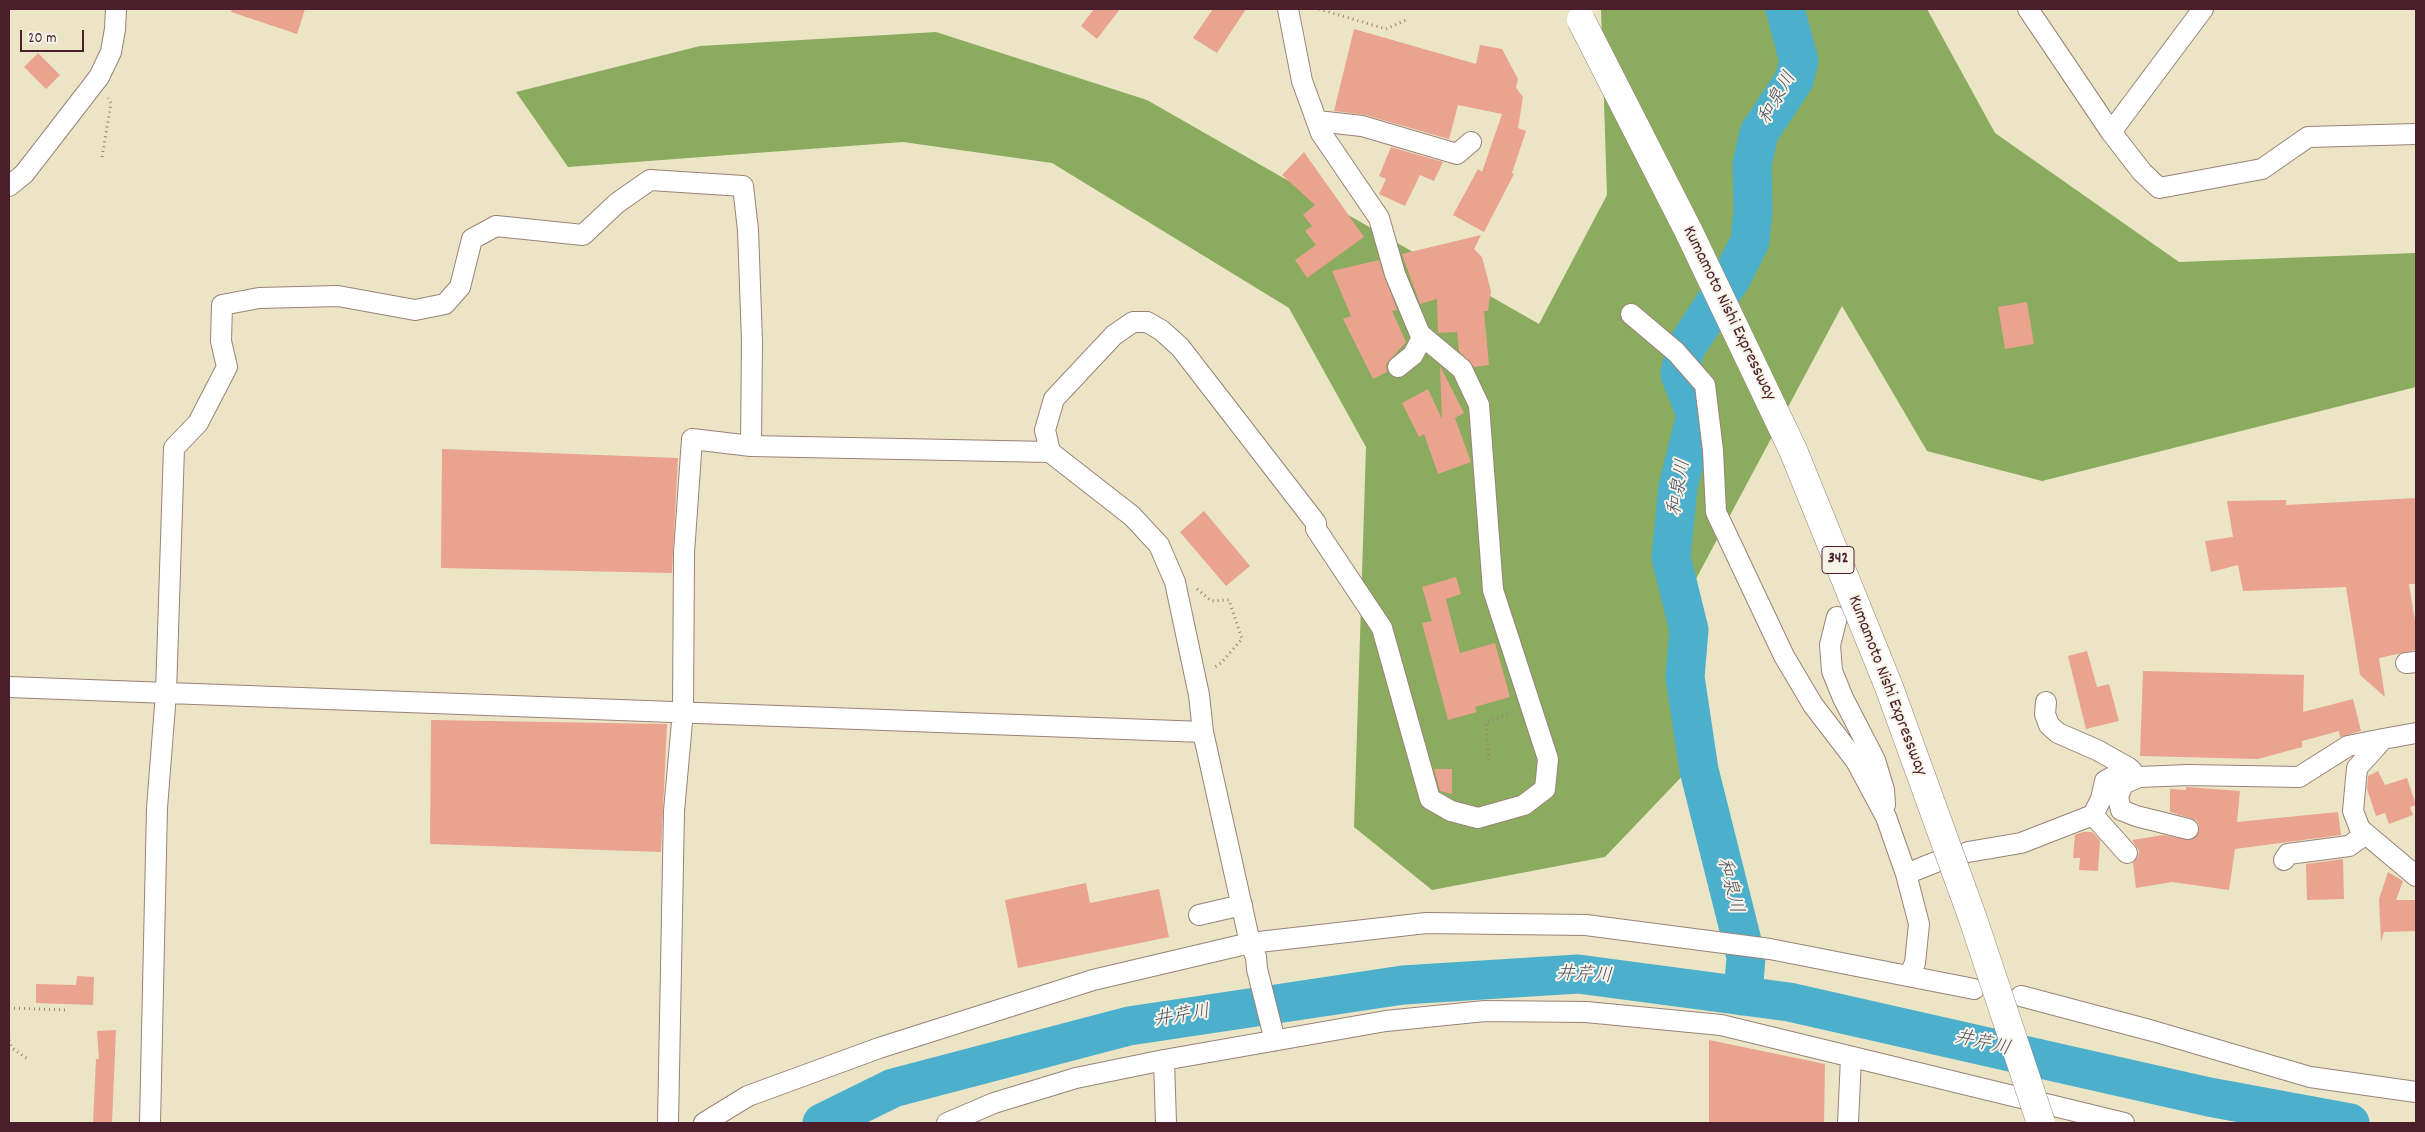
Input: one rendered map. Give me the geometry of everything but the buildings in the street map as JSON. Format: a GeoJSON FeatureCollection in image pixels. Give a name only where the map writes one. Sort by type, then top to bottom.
{"type":"FeatureCollection","features":[{"type":"Feature","properties":{"kind":"highway","name":"Kumamoto Nishi Expressway"},"geometry":{"type":"LineString","coordinates":[[1581,20],[1690,232],[1793,450],[1889,687],[1973,919],[2041,1123]]}},
{"type":"Feature","properties":{"kind":"street"},"geometry":{"type":"LineString","coordinates":[[9,186],[24,174],[99,77],[111,52],[116,29],[116,9]]}},
{"type":"Feature","properties":{"kind":"street"},"geometry":{"type":"LineString","coordinates":[[1050,452],[1045,430],[1054,399],[1114,335],[1133,322],[1147,322],[1161,330],[1180,347],[1316,523],[1316,529],[1382,628],[1430,799],[1451,811],[1478,818],[1524,805],[1545,789],[1548,759],[1492,590],[1479,405],[1462,369],[1423,336],[1395,274],[1379,218],[1321,134],[1302,81],[1288,9]]}},
{"type":"Feature","properties":{"kind":"street"},"geometry":{"type":"LineString","coordinates":[[2028,9],[2111,132],[2142,172],[2159,188],[2262,168],[2308,137],[2416,134]]}},
{"type":"Feature","properties":{"kind":"street"},"geometry":{"type":"LineString","coordinates":[[2111,132],[2203,9]]}},
{"type":"Feature","properties":{"kind":"street"},"geometry":{"type":"LineString","coordinates":[[1317,120],[1362,126],[1457,154],[1471,142]]}},
{"type":"Feature","properties":{"kind":"street"},"geometry":{"type":"LineString","coordinates":[[150,1123],[157,808],[166,693],[174,448],[198,423],[227,367],[221,341],[222,305],[259,298],[338,296],[416,310],[445,304],[460,288],[472,239],[496,226],[583,235],[617,203],[650,180],[744,186],[748,230],[752,332],[751,446]]}},
{"type":"Feature","properties":{"kind":"street"},"geometry":{"type":"LineString","coordinates":[[1631,314],[1676,352],[1705,384],[1713,451],[1716,512],[1784,656],[1813,705],[1856,761],[1886,817],[1906,874],[1919,924],[1915,963],[1909,976]]}},
{"type":"Feature","properties":{"kind":"street"},"geometry":{"type":"LineString","coordinates":[[1398,367],[1413,355],[1423,336]]}},
{"type":"Feature","properties":{"kind":"street"},"geometry":{"type":"LineString","coordinates":[[668,1123],[674,811],[683,711],[684,552],[692,439],[751,446],[1050,452],[1132,516],[1159,545],[1175,582],[1196,680],[1203,732],[1273,1037]]}},
{"type":"Feature","properties":{"kind":"street"},"geometry":{"type":"LineString","coordinates":[[1837,617],[1830,645],[1832,671],[1843,698],[1875,760],[1884,790],[1886,817]]}},
{"type":"Feature","properties":{"kind":"street"},"geometry":{"type":"LineString","coordinates":[[9,688],[683,711],[1203,732]]}},
{"type":"Feature","properties":{"kind":"street"},"geometry":{"type":"LineString","coordinates":[[2046,702],[2045,714],[2049,725],[2058,733],[2097,750],[2134,773]]}},
{"type":"Feature","properties":{"kind":"street"},"geometry":{"type":"LineString","coordinates":[[1968,852],[2021,843],[2093,815],[2101,799],[2105,781],[2134,773],[2299,777],[2348,746],[2416,733]]}},
{"type":"Feature","properties":{"kind":"street"},"geometry":{"type":"LineString","coordinates":[[2383,739],[2357,768],[2353,811],[2360,829],[2416,876]]}},
{"type":"Feature","properties":{"kind":"street"},"geometry":{"type":"LineString","coordinates":[[2134,773],[2122,784],[2118,797],[2122,810],[2136,816],[2188,829]]}},
{"type":"Feature","properties":{"kind":"street"},"geometry":{"type":"LineString","coordinates":[[2093,815],[2127,852]]}},
{"type":"Feature","properties":{"kind":"street"},"geometry":{"type":"LineString","coordinates":[[2284,860],[2288,854],[2349,846],[2366,834]]}},
{"type":"Feature","properties":{"kind":"street"},"geometry":{"type":"LineString","coordinates":[[1906,874],[1936,862]]}},
{"type":"Feature","properties":{"kind":"street"},"geometry":{"type":"LineString","coordinates":[[1199,915],[1242,905]]}},
{"type":"Feature","properties":{"kind":"street"},"geometry":{"type":"LineString","coordinates":[[704,1123],[748,1096],[879,1048],[1093,980],[1250,943],[1426,923],[1586,925],[1770,949],[1974,989]]}},
{"type":"Feature","properties":{"kind":"street"},"geometry":{"type":"LineString","coordinates":[[2021,996],[2310,1077],[2416,1092]]}},
{"type":"Feature","properties":{"kind":"street"},"geometry":{"type":"LineString","coordinates":[[947,1123],[994,1103],[1076,1078],[1273,1037],[1386,1021],[1455,1014],[1485,1012],[1586,1012],[1721,1025],[2124,1123]]}},
{"type":"Feature","properties":{"kind":"street"},"geometry":{"type":"LineString","coordinates":[[1848,1123],[1851,1058]]}},
{"type":"Feature","properties":{"kind":"street"},"geometry":{"type":"LineString","coordinates":[[1164,1060],[1166,1123]]}},
{"type":"Feature","properties":{"kind":"path"},"geometry":{"type":"LineString","coordinates":[[1319,9],[1386,29],[1406,20]]}},
{"type":"Feature","properties":{"kind":"path"},"geometry":{"type":"LineString","coordinates":[[99,77],[110,103],[102,157]]}},
{"type":"Feature","properties":{"kind":"path"},"geometry":{"type":"LineString","coordinates":[[1165,560],[1211,601],[1229,600],[1242,639],[1221,663],[1196,680]]}},
{"type":"Feature","properties":{"kind":"path"},"geometry":{"type":"LineString","coordinates":[[1489,760],[1486,722],[1531,706]]}},
{"type":"Feature","properties":{"kind":"path"},"geometry":{"type":"LineString","coordinates":[[9,1008],[65,1010]]}},
{"type":"Feature","properties":{"kind":"path"},"geometry":{"type":"LineString","coordinates":[[9,1040],[12,1048],[29,1060]]}},
{"type":"Feature","properties":{"kind":"green space"},"geometry":{"type":"Polygon","coordinates":[[[1601,9],[1927,9],[1995,133],[2179,262],[2416,253],[2416,387],[2042,481],[1927,451],[1842,306],[1674,620],[1689,769],[1605,857],[1432,890],[1354,827],[1366,447],[1289,308],[1052,163],[903,142],[568,167],[516,92],[700,46],[936,32],[1147,100],[1539,324],[1607,195],[1601,9]]]}},
{"type":"Feature","properties":{"kind":"waterway","name":"和泉川"},"geometry":{"type":"LineString","coordinates":[[1743,996],[1746,957],[1699,770],[1685,677],[1689,630],[1671,557],[1678,487],[1696,415],[1680,374],[1685,349],[1732,277],[1750,241],[1753,210],[1752,164],[1759,133],[1794,80],[1799,61],[1785,9]]}},
{"type":"Feature","properties":{"kind":"waterway","name":"井芹川"},"geometry":{"type":"LineString","coordinates":[[822,1123],[893,1088],[1129,1026],[1403,985],[1578,974],[1789,1002],[2209,1097],[2350,1123]]}}]}
